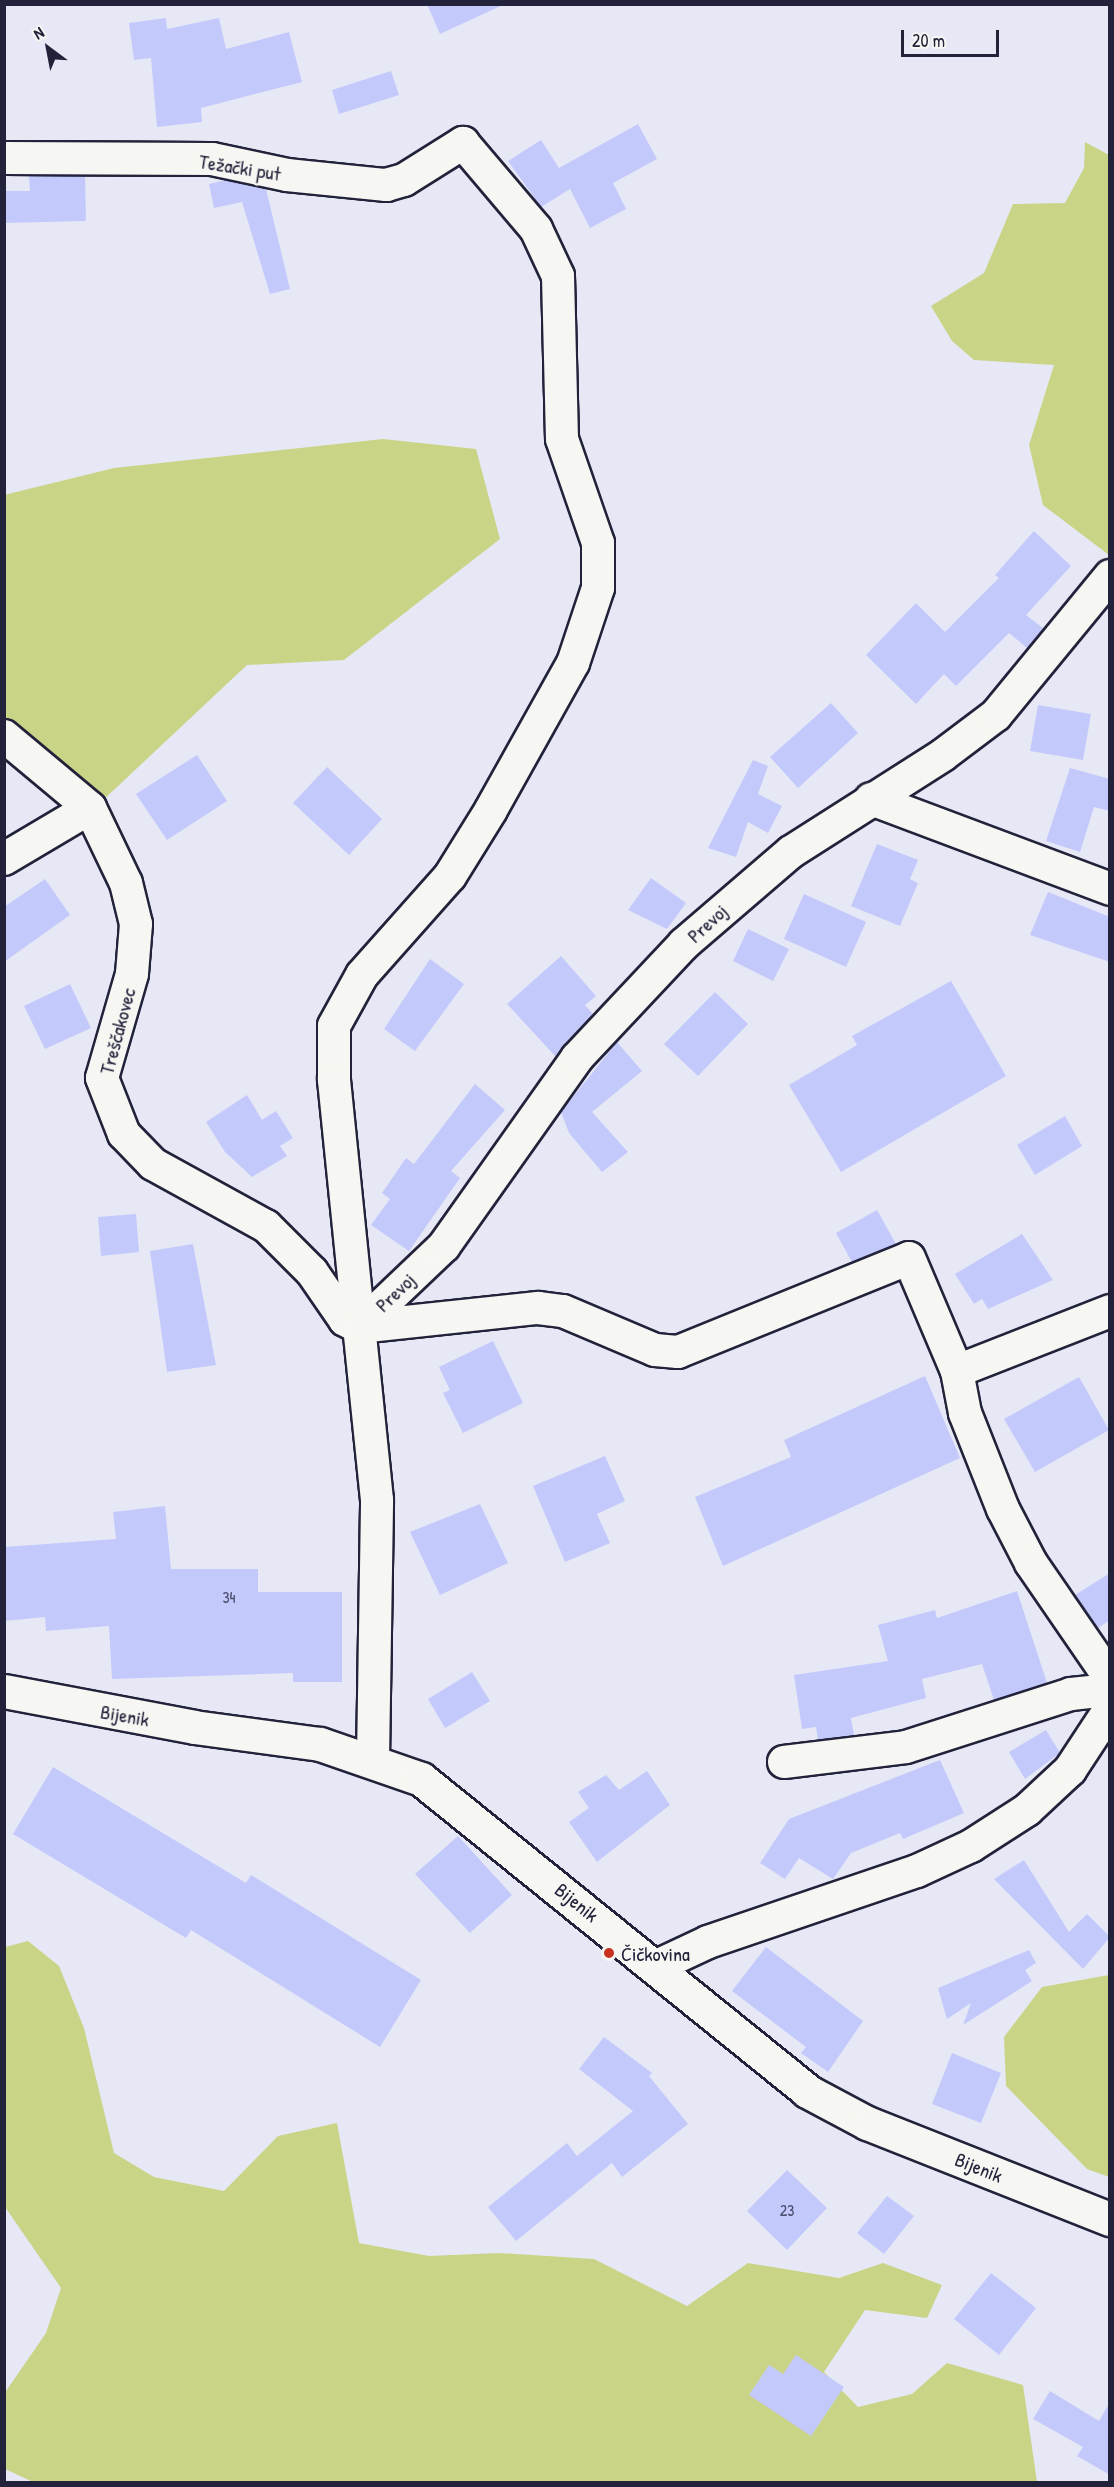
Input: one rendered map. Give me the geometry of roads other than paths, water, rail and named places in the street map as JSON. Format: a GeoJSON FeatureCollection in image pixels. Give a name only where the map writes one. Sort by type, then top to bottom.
{"type":"FeatureCollection","features":[{"type":"Feature","properties":{"kind":"main road","name":"Bijenik"},"geometry":{"type":"LineString","coordinates":[[4,1691],[194,1728],[269,1734],[373,1760],[446,1794],[657,1966],[712,2018],[807,2091],[867,2123],[1110,2219]]}},
{"type":"Feature","properties":{"kind":"street","name":"Težački put"},"geometry":{"type":"LineString","coordinates":[[4,158],[212,159],[287,175],[386,185],[404,180],[463,143],[536,229],[558,276],[562,439],[598,543],[598,588],[573,663],[491,810],[450,876],[362,975],[334,1026],[334,1080],[359,1327]]}},
{"type":"Feature","properties":{"kind":"street","name":"Prevoj"},"geometry":{"type":"LineString","coordinates":[[359,1327],[444,1246],[577,1058],[640,988],[752,882],[996,714],[1110,576]]}},
{"type":"Feature","properties":{"kind":"street","name":"Treščakovec"},"geometry":{"type":"LineString","coordinates":[[4,735],[90,808],[114,850],[136,924],[132,974],[102,1078],[115,1119],[153,1164],[266,1226],[312,1272],[345,1320],[359,1327]]}},
{"type":"Feature","properties":{"kind":"street"},"geometry":{"type":"LineString","coordinates":[[872,800],[1110,890]]}},
{"type":"Feature","properties":{"kind":"street"},"geometry":{"type":"LineString","coordinates":[[4,860],[90,808]]}},
{"type":"Feature","properties":{"kind":"street","name":"Prevoj"},"geometry":{"type":"LineString","coordinates":[[359,1327],[538,1308],[563,1311],[655,1350],[678,1352],[909,1258],[957,1371]]}},
{"type":"Feature","properties":{"kind":"street"},"geometry":{"type":"LineString","coordinates":[[1110,1311],[957,1371],[965,1413],[1017,1539],[1110,1678]]}},
{"type":"Feature","properties":{"kind":"street","name":"Prevoj"},"geometry":{"type":"LineString","coordinates":[[359,1327],[377,1500],[373,1760]]}},
{"type":"Feature","properties":{"kind":"street"},"geometry":{"type":"LineString","coordinates":[[784,1762],[906,1747],[1071,1694],[1110,1690]]}},
{"type":"Feature","properties":{"kind":"street"},"geometry":{"type":"LineString","coordinates":[[657,1966],[708,1942],[917,1871],[971,1846],[1027,1810],[1070,1770],[1110,1709]]}},
{"type":"Feature","properties":{"kind":"place","name":"Čičkovina"},"geometry":{"type":"Point","coordinates":[609,1953]}}]}
